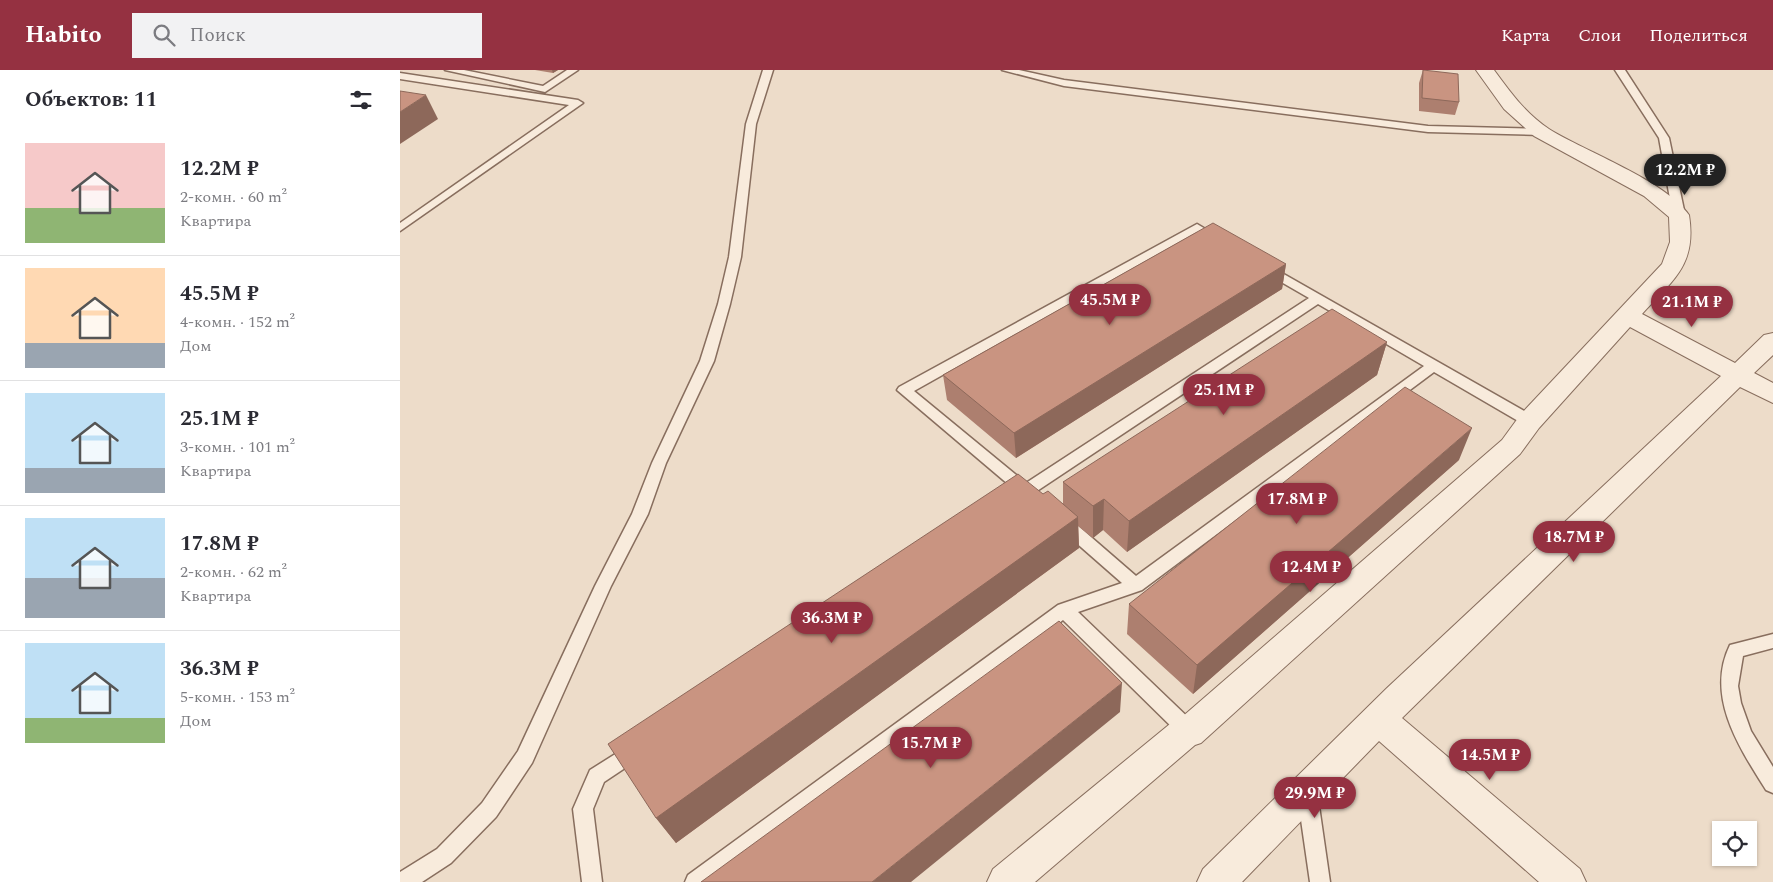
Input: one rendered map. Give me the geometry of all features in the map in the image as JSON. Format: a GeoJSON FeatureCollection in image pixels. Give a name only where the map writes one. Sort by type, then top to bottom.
{"type":"FeatureCollection","features":[{"type":"Feature","properties":{"kind":"street"},"geometry":{"type":"LineString","coordinates":[[1006,882],[1188,730],[1189,732],[1511,447],[1530,421],[1672,267],[1680,252],[1682,236],[1679,214],[1651,192],[1541,132],[1510,105],[1485,70]]}},
{"type":"Feature","properties":{"kind":"street"},"geometry":{"type":"LineString","coordinates":[[1626,315],[1773,394]]}},
{"type":"Feature","properties":{"kind":"street"},"geometry":{"type":"LineString","coordinates":[[1216,882],[1379,719],[1773,341]]}},
{"type":"Feature","properties":{"kind":"street"},"geometry":{"type":"LineString","coordinates":[[1379,719],[1567,882]]}},
{"type":"Feature","properties":{"kind":"lane"},"geometry":{"type":"LineString","coordinates":[[450,70],[545,89],[573,70]]}},
{"type":"Feature","properties":{"kind":"lane"},"geometry":{"type":"LineString","coordinates":[[403,882],[444,856],[489,810],[524,757],[603,586],[640,514],[659,463],[707,361],[724,304],[735,258],[751,124],[768,70]]}},
{"type":"Feature","properties":{"kind":"lane"},"geometry":{"type":"LineString","coordinates":[[1007,70],[1064,83],[1428,129],[1479,132],[1541,132]]}},
{"type":"Feature","properties":{"kind":"lane"},"geometry":{"type":"LineString","coordinates":[[1620,70],[1664,138],[1679,214]]}},
{"type":"Feature","properties":{"kind":"lane"},"geometry":{"type":"LineString","coordinates":[[400,76],[578,103],[400,228]]}},
{"type":"Feature","properties":{"kind":"lane"},"geometry":{"type":"LineString","coordinates":[[1030,494],[904,390],[1197,227],[1229,246]]}},
{"type":"Feature","properties":{"kind":"lane"},"geometry":{"type":"LineString","coordinates":[[1254,260],[1530,421]]}},
{"type":"Feature","properties":{"kind":"lane"},"geometry":{"type":"LineString","coordinates":[[1009,502],[1030,494],[1318,298]]}},
{"type":"Feature","properties":{"kind":"lane"},"geometry":{"type":"LineString","coordinates":[[696,882],[1064,610],[1136,585],[1434,365]]}},
{"type":"Feature","properties":{"kind":"lane"},"geometry":{"type":"LineString","coordinates":[[1055,516],[1136,585]]}},
{"type":"Feature","properties":{"kind":"lane"},"geometry":{"type":"LineString","coordinates":[[1064,610],[1188,730]]}},
{"type":"Feature","properties":{"kind":"lane"},"geometry":{"type":"LineString","coordinates":[[1773,641],[1736,650],[1729,666],[1729,691],[1742,734],[1773,784]]}},
{"type":"Feature","properties":{"kind":"lane"},"geometry":{"type":"LineString","coordinates":[[592,882],[583,809],[597,776],[646,743]]}},
{"type":"Feature","properties":{"kind":"lane"},"geometry":{"type":"LineString","coordinates":[[1307,791],[1320,882]]}},
{"type":"Feature","properties":{"kind":"building"},"geometry":{"type":"Polygon","coordinates":[[[1423,70],[1458,74],[1459,102],[1422,98],[1423,70]]]}},
{"type":"Feature","properties":{"kind":"building"},"geometry":{"type":"Polygon","coordinates":[[[400,91],[426,95],[400,112],[400,91]]]}},
{"type":"Feature","properties":{"kind":"building"},"geometry":{"type":"Polygon","coordinates":[[[1213,223],[1286,264],[1014,433],[943,375],[1213,223]]]}},
{"type":"Feature","properties":{"kind":"building"},"geometry":{"type":"Polygon","coordinates":[[[1332,309],[1387,342],[1129,521],[1104,499],[1093,506],[1063,482],[1332,309]]]}},
{"type":"Feature","properties":{"kind":"building"},"geometry":{"type":"Polygon","coordinates":[[[1405,387],[1472,428],[1197,665],[1129,604],[1405,387]]]}},
{"type":"Feature","properties":{"kind":"building"},"geometry":{"type":"Polygon","coordinates":[[[1018,474],[1043,494],[1048,491],[1078,517],[656,818],[608,744],[1018,474]]]}},
{"type":"Feature","properties":{"kind":"building"},"geometry":{"type":"Polygon","coordinates":[[[1059,621],[1122,683],[872,882],[701,882],[1059,621]]]}}]}
